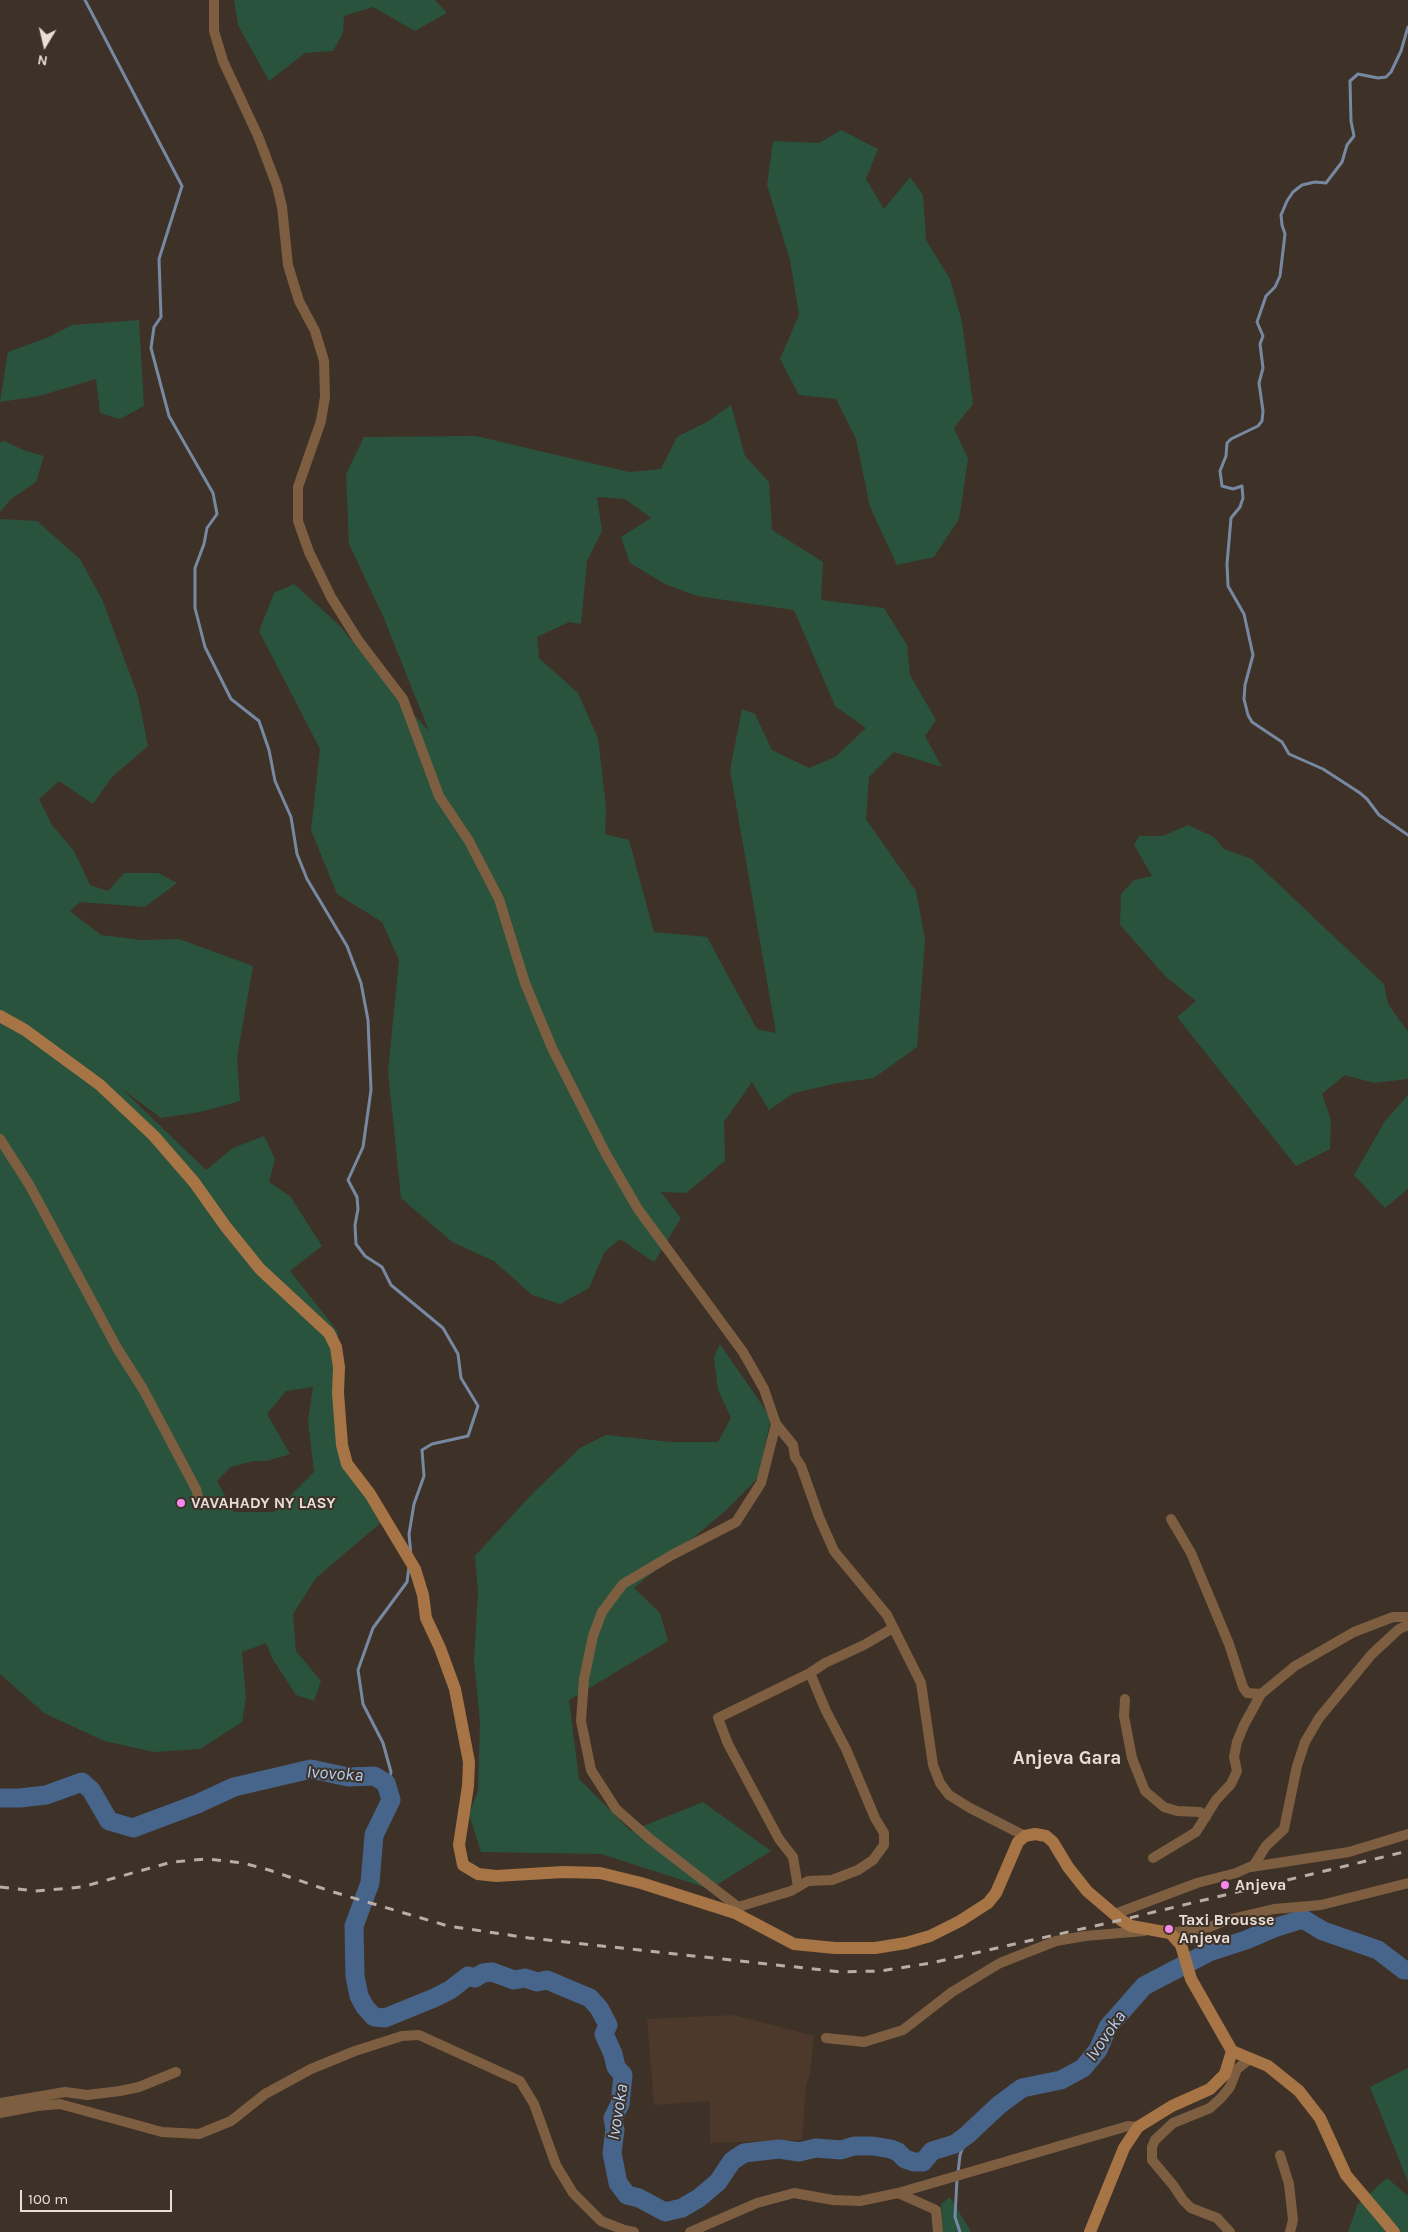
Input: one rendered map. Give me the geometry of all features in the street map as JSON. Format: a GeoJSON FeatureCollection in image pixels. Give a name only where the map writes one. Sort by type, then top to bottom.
{"type":"FeatureCollection","features":[{"type":"Feature","properties":{"kind":"street"},"geometry":{"type":"LineString","coordinates":[[214,0],[214,31],[223,61],[258,136],[277,186],[282,207],[288,265],[299,301],[315,331],[324,361],[325,397],[321,421],[298,487],[298,521],[309,552],[331,597],[358,640],[403,699],[439,796],[469,841],[499,898],[525,983],[552,1048],[606,1154],[638,1209],[743,1352],[764,1389],[776,1424],[793,1445],[795,1457],[802,1466],[834,1551],[864,1585],[893,1628],[921,1683],[933,1764],[940,1783],[949,1795],[1024,1836],[1040,1835],[1054,1842],[1068,1867],[1087,1891],[1131,1926],[1170,1933],[1210,1927],[1227,1920],[1274,1909],[1321,1905],[1408,1883]]}},
{"type":"Feature","properties":{"kind":"street"},"geometry":{"type":"LineString","coordinates":[[0,1016],[25,1030],[100,1085],[154,1136],[194,1182],[226,1227],[260,1269],[329,1333],[336,1347],[340,1367],[338,1392],[342,1445],[347,1464],[370,1494],[415,1569],[423,1595],[426,1618],[440,1648],[455,1689],[469,1762],[468,1786],[458,1845],[463,1865],[478,1874],[496,1876],[563,1872],[600,1873],[641,1882],[736,1910],[808,1882],[832,1880],[858,1870],[873,1860],[884,1846],[884,1833],[875,1818],[846,1749],[826,1711],[810,1673]]}},
{"type":"Feature","properties":{"kind":"street"},"geometry":{"type":"LineString","coordinates":[[0,1139],[30,1186],[117,1348],[143,1389],[198,1496]]}},
{"type":"Feature","properties":{"kind":"street"},"geometry":{"type":"LineString","coordinates":[[776,1424],[761,1483],[736,1522],[672,1555],[623,1584],[602,1612],[593,1636],[584,1678],[581,1722],[591,1770],[616,1809],[650,1839],[736,1910],[794,1944],[835,1948],[875,1948],[906,1943],[938,1932],[960,1921],[988,1903],[996,1894],[1013,1851],[1024,1836]]}},
{"type":"Feature","properties":{"kind":"street"},"geometry":{"type":"LineString","coordinates":[[1171,1520],[1185,1540],[1191,1553],[1229,1644],[1243,1687],[1247,1693],[1261,1694]]}},
{"type":"Feature","properties":{"kind":"street"},"geometry":{"type":"LineString","coordinates":[[1153,1858],[1196,1832],[1216,1800],[1231,1784],[1237,1771],[1234,1757],[1237,1742],[1261,1694],[1295,1666],[1346,1636],[1393,1617],[1408,1617]]}},
{"type":"Feature","properties":{"kind":"street"},"geometry":{"type":"LineString","coordinates":[[1251,1868],[1266,1846],[1284,1829],[1305,1742],[1319,1718],[1372,1654],[1399,1629],[1408,1625]]}},
{"type":"Feature","properties":{"kind":"street"},"geometry":{"type":"LineString","coordinates":[[798,1887],[794,1857],[779,1839],[728,1744],[718,1718],[810,1673],[825,1663],[864,1645],[893,1628]]}},
{"type":"Feature","properties":{"kind":"street"},"geometry":{"type":"LineString","coordinates":[[1125,1699],[1124,1716],[1132,1758],[1144,1791],[1164,1807],[1177,1811],[1200,1812],[1206,1816]]}},
{"type":"Feature","properties":{"kind":"street"},"geometry":{"type":"LineString","coordinates":[[1115,1914],[1197,1883],[1251,1868],[1349,1852],[1408,1834]]}},
{"type":"Feature","properties":{"kind":"street"},"geometry":{"type":"LineString","coordinates":[[826,2038],[864,2042],[903,2030],[952,1992],[1000,1963],[1056,1942],[1084,1936],[1150,1930]]}},
{"type":"Feature","properties":{"kind":"street"},"geometry":{"type":"LineString","coordinates":[[1170,1933],[1181,1945],[1191,1979],[1232,2051],[1268,2066],[1299,2091],[1320,2118],[1346,2175],[1394,2232]]}},
{"type":"Feature","properties":{"kind":"street"},"geometry":{"type":"LineString","coordinates":[[0,2113],[60,2104],[162,2132],[199,2134],[231,2121],[265,2094],[312,2070],[361,2049],[402,2036],[419,2035],[520,2081],[534,2104],[556,2166],[573,2193],[601,2221],[634,2232]]}},
{"type":"Feature","properties":{"kind":"street"},"geometry":{"type":"LineString","coordinates":[[1090,2232],[1124,2148],[1138,2127],[1172,2106],[1210,2089],[1226,2074],[1232,2051]]}},
{"type":"Feature","properties":{"kind":"street"},"geometry":{"type":"LineString","coordinates":[[1230,2232],[1217,2218],[1191,2208],[1183,2200],[1174,2185],[1152,2160],[1152,2147],[1155,2140],[1172,2123],[1210,2108],[1222,2098],[1230,2087],[1237,2069],[1251,2058]]}},
{"type":"Feature","properties":{"kind":"street"},"geometry":{"type":"LineString","coordinates":[[0,2103],[65,2092],[87,2095],[120,2091],[139,2087],[176,2072]]}},
{"type":"Feature","properties":{"kind":"street"},"geometry":{"type":"LineString","coordinates":[[690,2232],[757,2203],[794,2193],[833,2200],[860,2201],[967,2175],[1128,2126],[1138,2127]]}},
{"type":"Feature","properties":{"kind":"street"},"geometry":{"type":"LineString","coordinates":[[1280,2155],[1289,2184],[1293,2220],[1290,2232]]}},
{"type":"Feature","properties":{"kind":"street"},"geometry":{"type":"LineString","coordinates":[[898,2193],[936,2210],[938,2232]]}},
{"type":"Feature","properties":{"kind":"shaded area"},"geometry":{"type":"Polygon","coordinates":[[[734,2015],[814,2036],[810,2075],[806,2085],[802,2140],[710,2143],[710,2101],[654,2105],[647,2019],[734,2015]]]}},
{"type":"Feature","properties":{"kind":"green space"},"geometry":{"type":"Polygon","coordinates":[[[234,0],[435,0],[447,13],[415,31],[373,7],[344,16],[343,33],[333,51],[305,53],[269,81],[238,25],[234,0]]]}},
{"type":"Feature","properties":{"kind":"green space"},"geometry":{"type":"Polygon","coordinates":[[[841,130],[878,149],[866,179],[884,209],[910,177],[923,195],[926,240],[950,279],[962,322],[973,404],[954,428],[968,459],[959,519],[934,557],[897,565],[870,507],[856,439],[836,399],[799,395],[780,359],[799,315],[790,260],[767,185],[773,141],[819,143],[841,130]]]}},
{"type":"Feature","properties":{"kind":"green space"},"geometry":{"type":"Polygon","coordinates":[[[139,320],[144,406],[120,419],[100,413],[96,379],[39,396],[0,402],[8,352],[49,337],[72,325],[139,320]]]}},
{"type":"Feature","properties":{"kind":"green space"},"geometry":{"type":"Polygon","coordinates":[[[731,405],[745,456],[769,482],[772,530],[823,562],[821,600],[884,608],[907,645],[910,675],[936,720],[925,736],[942,767],[894,752],[869,777],[866,819],[916,891],[925,939],[917,1047],[874,1078],[838,1083],[794,1093],[769,1110],[752,1082],[724,1122],[725,1161],[686,1193],[661,1192],[681,1218],[654,1262],[620,1239],[604,1253],[589,1288],[560,1304],[532,1295],[494,1261],[452,1242],[401,1198],[388,1071],[399,960],[382,922],[337,894],[311,830],[320,749],[259,631],[274,593],[294,584],[340,626],[398,698],[429,731],[383,616],[349,544],[346,474],[364,437],[476,436],[629,472],[661,469],[677,437],[707,422],[731,405]],[[597,497],[602,531],[587,561],[581,624],[569,622],[537,637],[539,658],[578,693],[598,738],[606,807],[605,834],[629,840],[654,932],[707,937],[757,1029],[776,1033],[730,770],[742,709],[755,714],[772,750],[809,768],[835,757],[866,728],[835,706],[794,610],[697,596],[665,584],[630,563],[621,537],[651,518],[625,499],[597,497]]]}},
{"type":"Feature","properties":{"kind":"green space"},"geometry":{"type":"Polygon","coordinates":[[[4,441],[26,451],[44,456],[36,482],[11,499],[0,512],[0,442],[4,441]]]}},
{"type":"Feature","properties":{"kind":"green space"},"geometry":{"type":"Polygon","coordinates":[[[0,519],[37,521],[80,559],[102,599],[138,696],[148,746],[112,777],[93,804],[59,781],[39,799],[52,825],[74,851],[90,885],[108,891],[124,873],[158,873],[177,883],[145,907],[80,902],[70,911],[101,935],[142,940],[179,939],[253,966],[237,1057],[240,1101],[200,1112],[161,1118],[122,1089],[206,1170],[233,1148],[264,1136],[275,1159],[269,1182],[290,1196],[322,1246],[290,1271],[338,1332],[342,1445],[384,1520],[316,1578],[293,1614],[296,1651],[321,1681],[314,1701],[296,1695],[272,1658],[266,1643],[242,1652],[246,1698],[242,1722],[200,1749],[154,1752],[104,1741],[44,1713],[0,1674],[0,519]],[[313,1387],[286,1391],[267,1414],[290,1454],[267,1461],[253,1461],[231,1467],[217,1481],[234,1512],[274,1512],[314,1472],[308,1421],[313,1387]]]}},
{"type":"Feature","properties":{"kind":"green space"},"geometry":{"type":"Polygon","coordinates":[[[1188,825],[1214,837],[1224,849],[1252,859],[1384,984],[1388,1004],[1408,1032],[1408,1079],[1374,1083],[1345,1075],[1322,1094],[1331,1120],[1330,1149],[1296,1166],[1177,1017],[1196,1001],[1166,977],[1120,925],[1121,894],[1134,880],[1152,876],[1134,845],[1139,836],[1163,836],[1188,825]]]}},
{"type":"Feature","properties":{"kind":"green space"},"geometry":{"type":"Polygon","coordinates":[[[1408,1095],[1408,1189],[1385,1208],[1354,1175],[1385,1121],[1408,1095]]]}},
{"type":"Feature","properties":{"kind":"green space"},"geometry":{"type":"Polygon","coordinates":[[[720,1344],[771,1418],[758,1478],[725,1511],[634,1588],[660,1613],[668,1641],[569,1700],[579,1779],[631,1831],[703,1802],[771,1851],[710,1889],[601,1854],[481,1852],[469,1814],[478,1791],[480,1722],[474,1660],[478,1592],[475,1556],[532,1494],[580,1448],[606,1435],[671,1442],[718,1442],[731,1418],[718,1390],[714,1357],[720,1344]]]}},
{"type":"Feature","properties":{"kind":"green space"},"geometry":{"type":"Polygon","coordinates":[[[1408,2068],[1408,2182],[1370,2087],[1408,2068]]]}},
{"type":"Feature","properties":{"kind":"green space"},"geometry":{"type":"Polygon","coordinates":[[[1387,2178],[1408,2196],[1408,2232],[1348,2232],[1358,2204],[1387,2178]]]}},
{"type":"Feature","properties":{"kind":"green space"},"geometry":{"type":"Polygon","coordinates":[[[950,2197],[971,2232],[943,2232],[941,2204],[950,2197]]]}},
{"type":"Feature","properties":{"kind":"waterway"},"geometry":{"type":"LineString","coordinates":[[85,0],[182,186],[159,259],[161,317],[154,327],[151,348],[169,416],[213,493],[217,514],[207,528],[204,544],[195,568],[195,608],[205,647],[231,699],[259,721],[269,750],[275,781],[291,817],[297,854],[307,879],[347,946],[361,983],[368,1020],[371,1090],[363,1147],[348,1180],[357,1197],[356,1244],[365,1256],[382,1267],[391,1285],[443,1328],[458,1354],[461,1378],[478,1406],[468,1436],[432,1444],[422,1450],[424,1476],[414,1504],[409,1534],[411,1556]]}},
{"type":"Feature","properties":{"kind":"waterway"},"geometry":{"type":"LineString","coordinates":[[1408,27],[1401,51],[1391,72],[1386,77],[1378,78],[1358,74],[1350,81],[1351,121],[1354,136],[1347,145],[1342,162],[1326,183],[1315,182],[1302,185],[1293,192],[1281,215],[1285,234],[1280,276],[1275,287],[1266,296],[1257,322],[1263,336],[1260,344],[1263,368],[1259,383],[1263,411],[1262,421],[1258,426],[1231,439],[1227,443],[1226,456],[1220,471],[1222,486],[1233,489],[1242,486],[1243,498],[1240,507],[1231,518],[1227,564],[1228,586],[1244,614],[1253,655],[1245,685],[1244,699],[1248,715],[1252,722],[1282,742],[1289,754],[1323,769],[1360,793],[1379,815],[1408,835]]}},
{"type":"Feature","properties":{"kind":"waterway"},"geometry":{"type":"LineString","coordinates":[[388,1791],[391,1772],[383,1743],[363,1704],[358,1670],[373,1628],[407,1582],[409,1567]]}},
{"type":"Feature","properties":{"kind":"waterway","name":"Ivovoka"},"geometry":{"type":"LineString","coordinates":[[0,1798],[46,1795],[82,1782],[91,1790],[109,1821],[133,1828],[197,1804],[234,1787],[311,1769],[348,1777],[374,1776],[386,1783],[391,1800],[374,1835],[370,1883],[354,1926],[355,1976],[359,1996],[365,2007],[374,2017],[385,2018],[450,1990],[468,1976],[475,1978],[483,1973],[492,1972],[514,1980],[525,1978],[537,1982],[547,1980],[590,1998],[599,2008],[608,2025],[604,2034],[613,2054],[616,2067],[623,2075],[620,2104],[613,2118],[615,2130],[612,2153],[618,2183],[627,2195],[639,2198],[665,2212],[682,2208],[699,2198],[718,2182],[732,2161],[744,2153],[779,2149],[799,2152],[816,2148],[841,2150],[854,2146],[873,2146],[891,2149],[898,2152],[905,2159],[914,2162],[923,2162],[932,2151],[955,2144],[999,2105],[1022,2088],[1061,2080],[1083,2068],[1098,2050],[1108,2027],[1144,1986],[1209,1952],[1246,1940],[1274,1928],[1303,1919],[1323,1931],[1378,1950],[1404,1970],[1408,1970]]}},
{"type":"Feature","properties":{"kind":"waterway"},"geometry":{"type":"LineString","coordinates":[[958,2173],[960,2155],[967,2135]]}},
{"type":"Feature","properties":{"kind":"waterway"},"geometry":{"type":"LineString","coordinates":[[957,2179],[955,2217],[960,2232]]}},
{"type":"Feature","properties":{"kind":"railway"},"geometry":{"type":"LineString","coordinates":[[0,1887],[35,1891],[82,1887],[172,1862],[207,1859],[243,1863],[269,1870],[330,1891],[448,1926],[529,1938],[841,1972],[880,1971],[931,1963],[1121,1920],[1408,1851]]}},
{"type":"Feature","properties":{"kind":"place","name":"VAVAHADY NY LASY"},"geometry":{"type":"Point","coordinates":[181,1503]}},
{"type":"Feature","properties":{"kind":"place","name":"Anjeva"},"geometry":{"type":"Point","coordinates":[1225,1885]}},
{"type":"Feature","properties":{"kind":"place","name":"Taxi Brousse Anjeva"},"geometry":{"type":"Point","coordinates":[1169,1929]}},
{"type":"Feature","properties":{"kind":"district","name":"Anjeva Gara"},"geometry":{"type":"Point","coordinates":[1067,1759]}}]}
